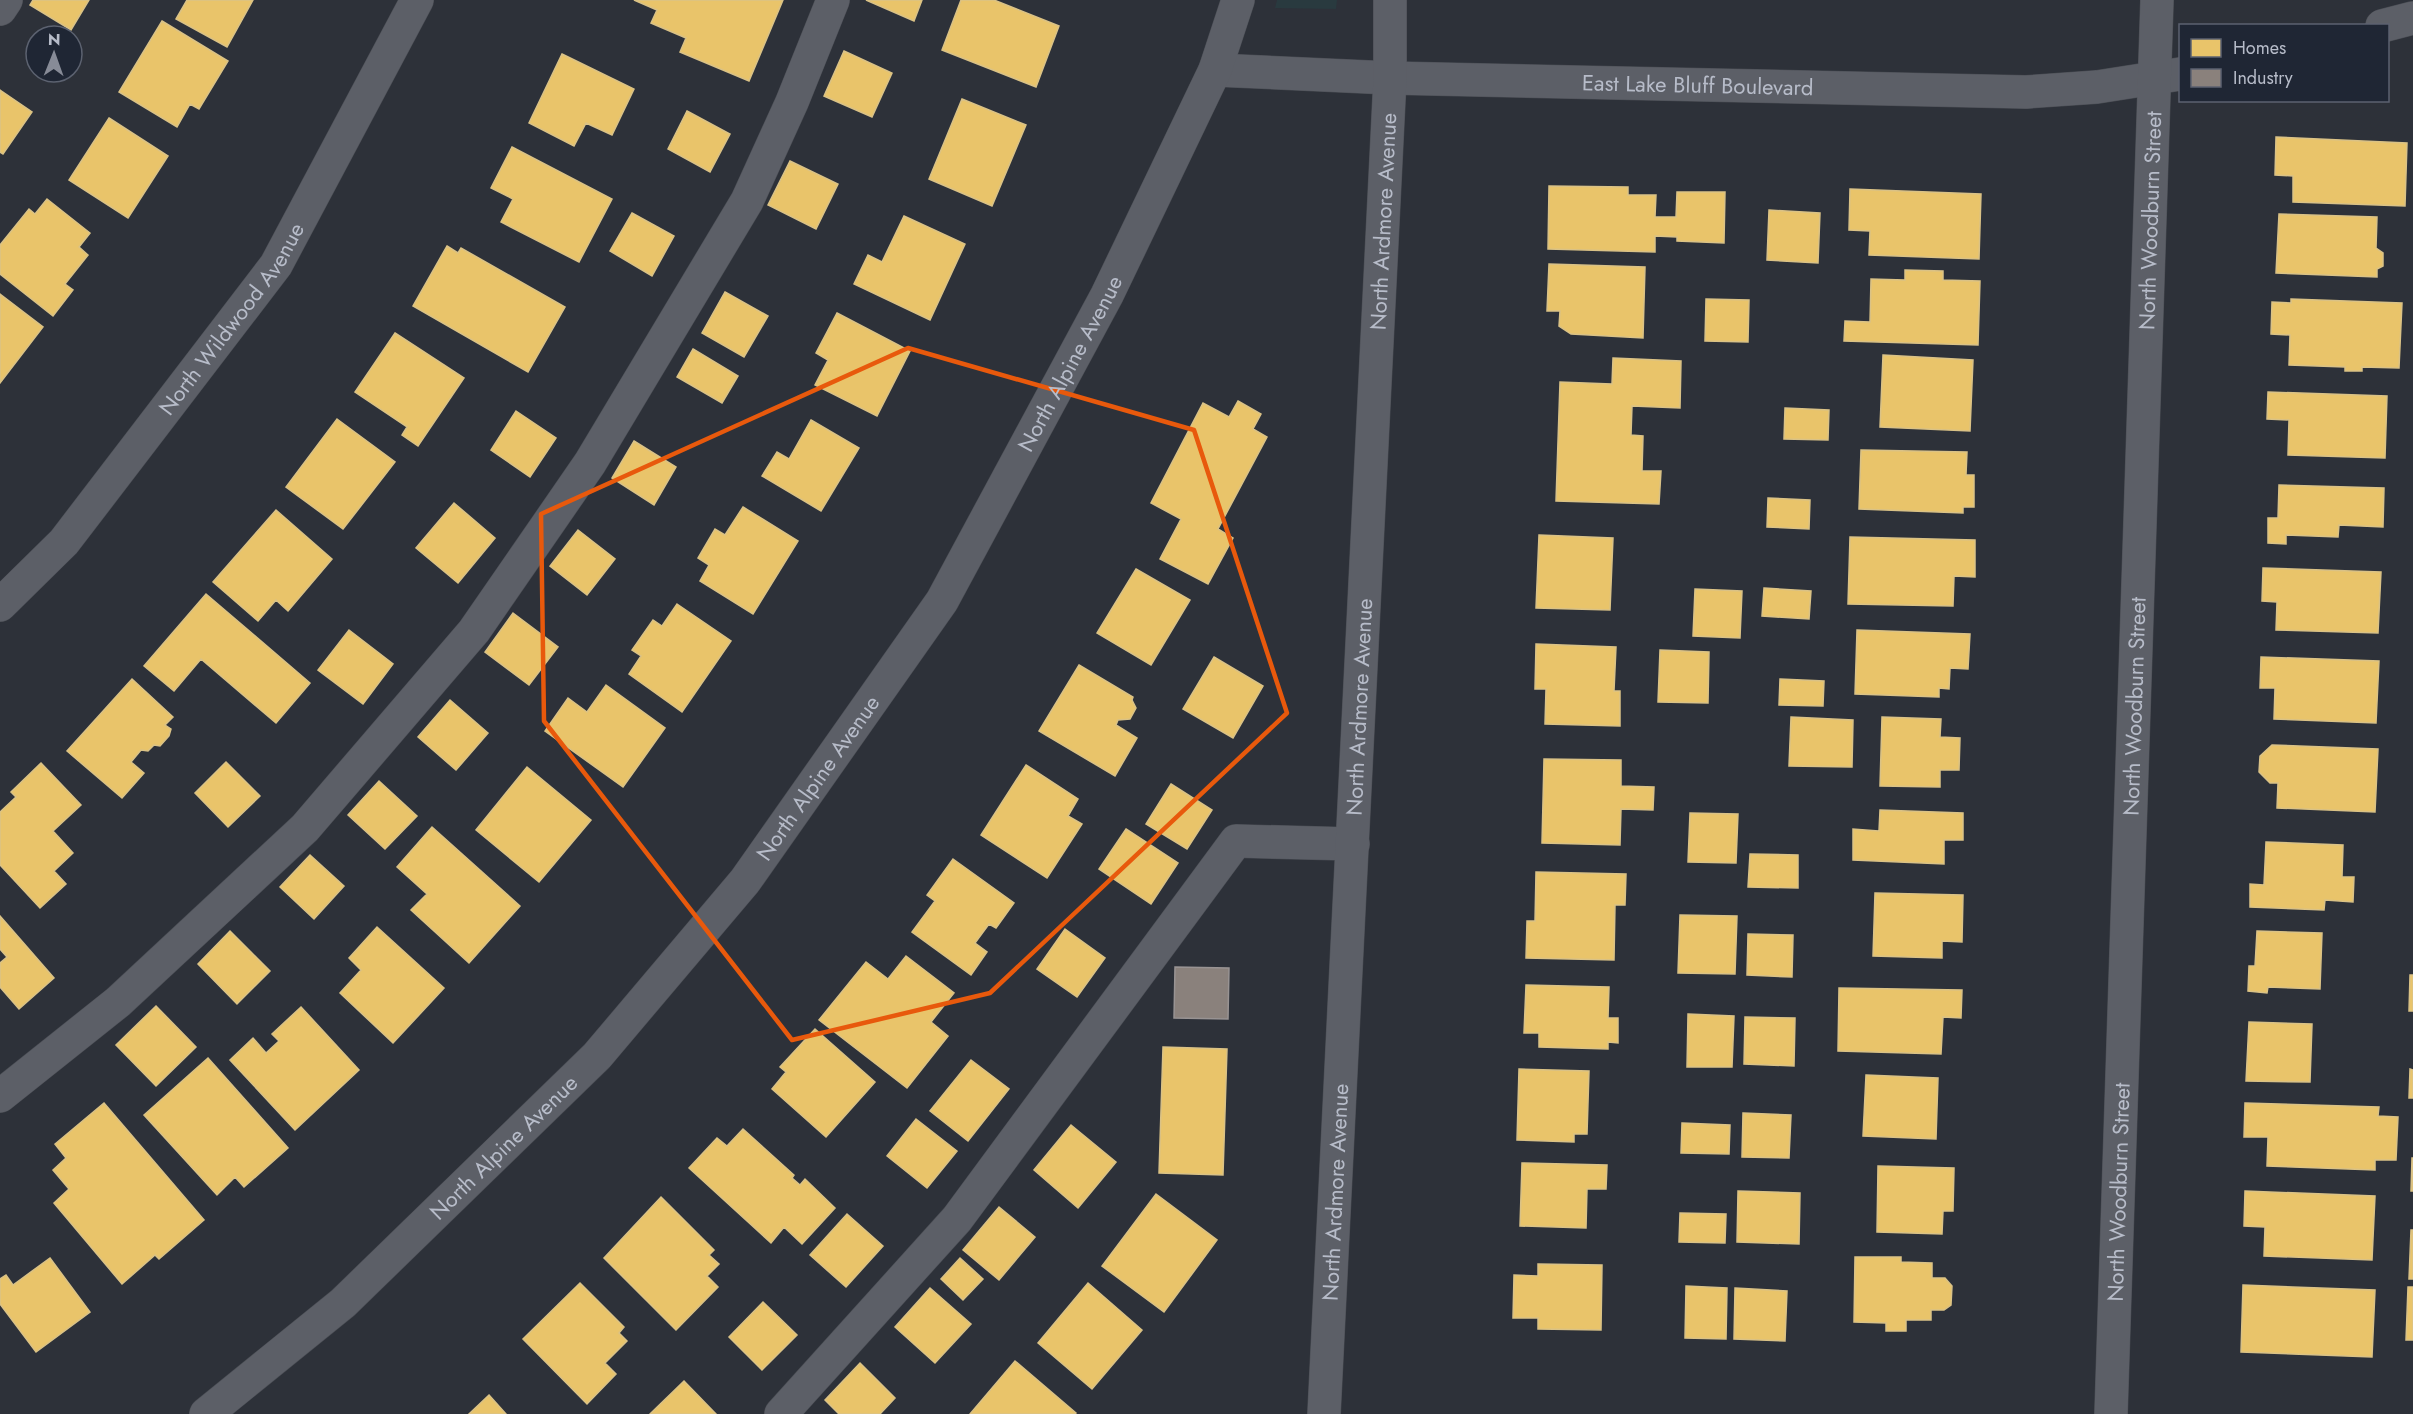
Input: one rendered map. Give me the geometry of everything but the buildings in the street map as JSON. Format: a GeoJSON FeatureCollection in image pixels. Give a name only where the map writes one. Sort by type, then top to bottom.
{"type":"FeatureCollection","features":[{"type":"Feature","properties":{"kind":"street"},"geometry":{"type":"LineString","coordinates":[[0,9],[6,0]]}},
{"type":"Feature","properties":{"kind":"street","name":"North Wildwood Avenue"},"geometry":{"type":"LineString","coordinates":[[0,606],[64,542],[276,265],[417,0]]}},
{"type":"Feature","properties":{"kind":"street"},"geometry":{"type":"LineString","coordinates":[[0,1096],[118,1002],[305,828],[474,631],[590,463],[747,201],[792,102],[833,0]]}},
{"type":"Feature","properties":{"kind":"street","name":"North Alpine Avenue"},"geometry":{"type":"LineString","coordinates":[[206,1414],[343,1303],[597,1056],[745,881],[942,601],[1107,295],[1215,70],[1238,0]]}},
{"type":"Feature","properties":{"kind":"street","name":"North Ardmore Avenue"},"geometry":{"type":"LineString","coordinates":[[1324,1414],[1390,78],[1390,0]]}},
{"type":"Feature","properties":{"kind":"street","name":"North Woodburn Street"},"geometry":{"type":"LineString","coordinates":[[2111,1414],[2168,76],[2157,0]]}},
{"type":"Feature","properties":{"kind":"street"},"geometry":{"type":"LineString","coordinates":[[2389,24],[2413,18]]}},
{"type":"Feature","properties":{"kind":"street","name":"East Lake Bluff Boulevard"},"geometry":{"type":"LineString","coordinates":[[1215,70],[1390,78],[2026,92],[2097,87],[2168,76]]}},
{"type":"Feature","properties":{"kind":"street"},"geometry":{"type":"LineString","coordinates":[[781,1414],[957,1219],[1236,841],[1353,843]]}},
{"type":"Feature","properties":{"kind":"highlighted area"},"geometry":{"type":"Polygon","coordinates":[[[908,348],[1194,430],[1287,713],[990,993],[792,1040],[544,721],[541,514],[908,348]]]}},
{"type":"Feature","properties":{"kind":"shaded area"},"geometry":{"type":"Polygon","coordinates":[[[1277,0],[1337,0],[1336,9],[1275,8],[1277,0]]]}}]}
